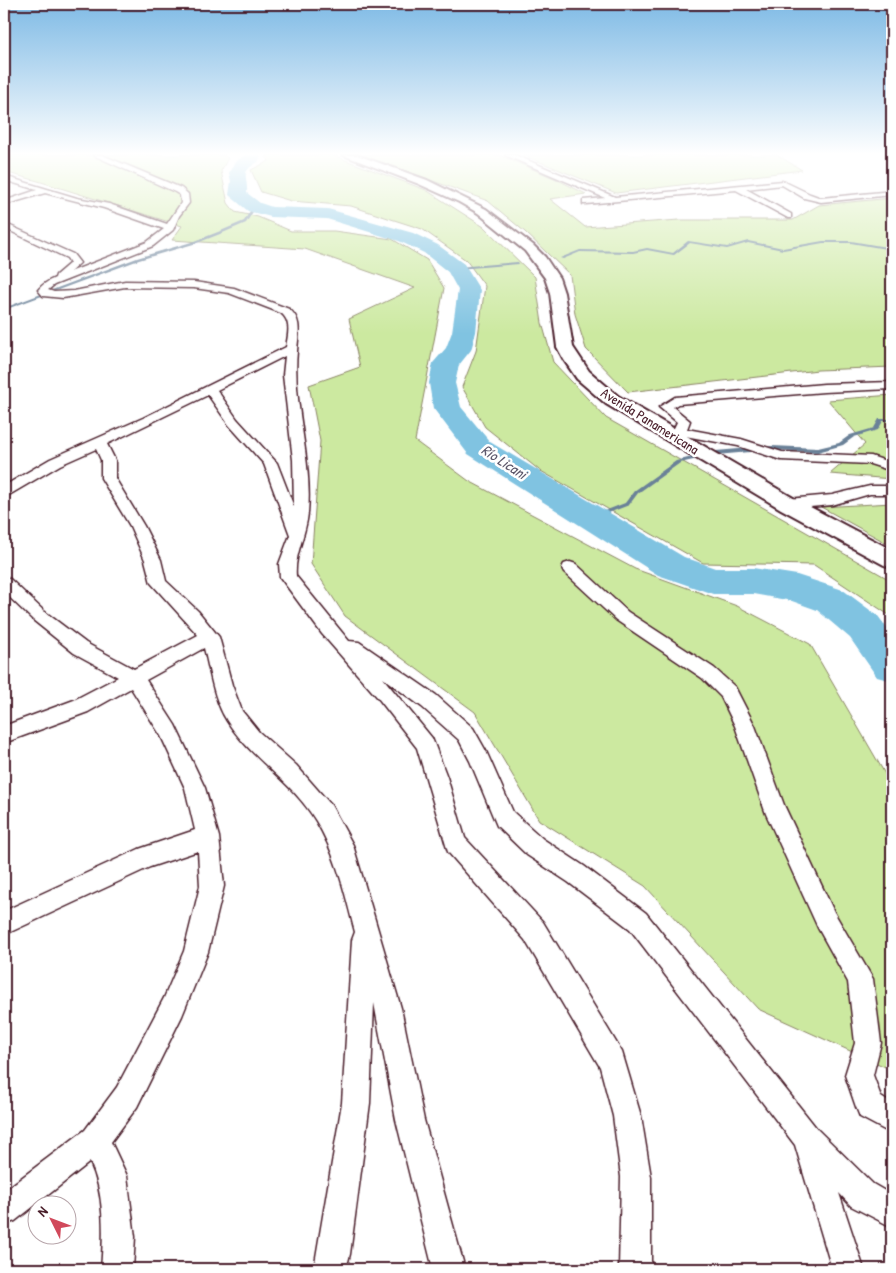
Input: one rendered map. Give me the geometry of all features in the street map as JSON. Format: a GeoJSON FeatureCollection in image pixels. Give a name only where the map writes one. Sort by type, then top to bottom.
{"type":"FeatureCollection","features":[{"type":"Feature","properties":{"kind":"main road","name":"Avenida Panamericana"},"geometry":{"type":"LineString","coordinates":[[486,214],[529,248],[540,260],[552,278],[557,293],[565,347],[572,360],[584,375],[612,400],[674,434],[720,465],[788,504],[892,560]]}},
{"type":"Feature","properties":{"kind":"street"},"geometry":{"type":"LineString","coordinates":[[130,214],[170,228]]}},
{"type":"Feature","properties":{"kind":"street"},"geometry":{"type":"LineString","coordinates":[[51,283],[140,249],[159,238],[170,228],[176,214]]}},
{"type":"Feature","properties":{"kind":"street"},"geometry":{"type":"LineString","coordinates":[[4,224],[64,252],[74,260],[75,263],[72,267],[43,290],[51,295],[144,283],[199,286],[231,290],[291,315],[294,325],[289,376],[300,460],[301,512],[297,537],[287,564],[288,577],[328,629],[385,693],[425,744],[437,777],[456,844],[534,931],[612,1062],[627,1116],[636,1177],[635,1269]]}},
{"type":"Feature","properties":{"kind":"street"},"geometry":{"type":"LineString","coordinates":[[4,492],[55,462],[292,348]]}},
{"type":"Feature","properties":{"kind":"street"},"geometry":{"type":"LineString","coordinates":[[892,385],[675,401],[665,407],[684,421],[674,434],[741,443],[780,456],[871,460],[892,467]]}},
{"type":"Feature","properties":{"kind":"street"},"geometry":{"type":"LineString","coordinates":[[210,389],[233,422],[270,463],[297,537]]}},
{"type":"Feature","properties":{"kind":"street"},"geometry":{"type":"LineString","coordinates":[[100,442],[108,460],[108,478],[145,543],[153,560],[159,583],[192,615],[210,637],[222,685],[234,715],[252,738],[289,772],[323,812],[345,853],[388,1008],[410,1120],[449,1269]]}},
{"type":"Feature","properties":{"kind":"street"},"geometry":{"type":"LineString","coordinates":[[788,504],[832,500],[870,490],[892,490]]}},
{"type":"Feature","properties":{"kind":"street"},"geometry":{"type":"LineString","coordinates":[[570,568],[622,616],[708,673],[728,692],[745,726],[774,806],[826,920],[860,979],[868,1043],[858,1074],[870,1107],[892,1120]]}},
{"type":"Feature","properties":{"kind":"street"},"geometry":{"type":"LineString","coordinates":[[4,583],[39,616],[80,648],[135,678],[168,731],[195,788],[208,837],[212,886],[196,952],[173,1007],[127,1097],[95,1140],[4,1210]]}},
{"type":"Feature","properties":{"kind":"street"},"geometry":{"type":"LineString","coordinates":[[328,629],[429,701],[466,734],[479,756],[504,819],[535,847],[576,874],[638,921],[807,1137],[862,1195],[892,1212]]}},
{"type":"Feature","properties":{"kind":"street"},"geometry":{"type":"LineString","coordinates":[[4,735],[81,706],[210,637]]}},
{"type":"Feature","properties":{"kind":"street"},"geometry":{"type":"LineString","coordinates":[[4,923],[61,895],[147,857],[208,837]]}},
{"type":"Feature","properties":{"kind":"street"},"geometry":{"type":"LineString","coordinates":[[330,1269],[334,1254],[356,1103],[365,925]]}},
{"type":"Feature","properties":{"kind":"street"},"geometry":{"type":"LineString","coordinates":[[807,1137],[848,1269]]}},
{"type":"Feature","properties":{"kind":"street"},"geometry":{"type":"LineString","coordinates":[[95,1140],[112,1176],[119,1236],[117,1269]]}},
{"type":"Feature","properties":{"kind":"green space"},"geometry":{"type":"Polygon","coordinates":[[[145,214],[246,214],[258,217],[291,231],[334,231],[392,239],[427,260],[444,288],[415,441],[469,481],[635,569],[737,606],[810,644],[892,786],[892,1070],[758,1009],[645,886],[539,820],[475,712],[345,616],[311,564],[320,441],[309,385],[360,367],[349,319],[415,288],[305,249],[172,240],[182,226],[145,214]]]}},
{"type":"Feature","properties":{"kind":"green space"},"geometry":{"type":"Polygon","coordinates":[[[377,214],[464,214],[484,227],[535,277],[542,323],[553,362],[606,418],[892,581],[892,617],[814,565],[703,563],[539,470],[485,427],[462,387],[476,351],[485,286],[466,260],[422,229],[377,214]]]}},
{"type":"Feature","properties":{"kind":"green space"},"geometry":{"type":"Polygon","coordinates":[[[504,214],[569,214],[585,227],[679,220],[793,220],[803,214],[892,214],[892,367],[818,370],[628,392],[586,349],[575,314],[570,275],[504,214]]]}},
{"type":"Feature","properties":{"kind":"green space"},"geometry":{"type":"Polygon","coordinates":[[[892,395],[892,479],[830,474],[865,444],[828,400],[892,395]]]}},
{"type":"Feature","properties":{"kind":"green space"},"geometry":{"type":"Polygon","coordinates":[[[892,503],[892,546],[821,507],[892,503]]]}},
{"type":"Feature","properties":{"kind":"waterway"},"geometry":{"type":"LineString","coordinates":[[4,309],[138,259],[196,242],[245,222],[250,214]]}},
{"type":"Feature","properties":{"kind":"waterway","name":"Río Licani"},"geometry":{"type":"LineString","coordinates":[[329,214],[406,237],[431,249],[457,268],[469,290],[464,332],[458,350],[446,363],[442,383],[447,408],[479,448],[671,566],[713,581],[753,581],[797,588],[830,600],[864,627],[892,665]]}},
{"type":"Feature","properties":{"kind":"waterway"},"geometry":{"type":"LineString","coordinates":[[562,258],[580,251],[633,252],[647,249],[674,254],[689,242],[727,248],[748,242],[783,249],[823,242],[851,242],[892,249]]}},
{"type":"Feature","properties":{"kind":"waterway"},"geometry":{"type":"LineString","coordinates":[[457,268],[518,263]]}},
{"type":"Feature","properties":{"kind":"waterway"},"geometry":{"type":"LineString","coordinates":[[591,518],[627,504],[636,492],[678,462],[716,453],[772,448],[818,450],[841,444],[852,436],[876,429],[881,420],[892,420]]}}]}
